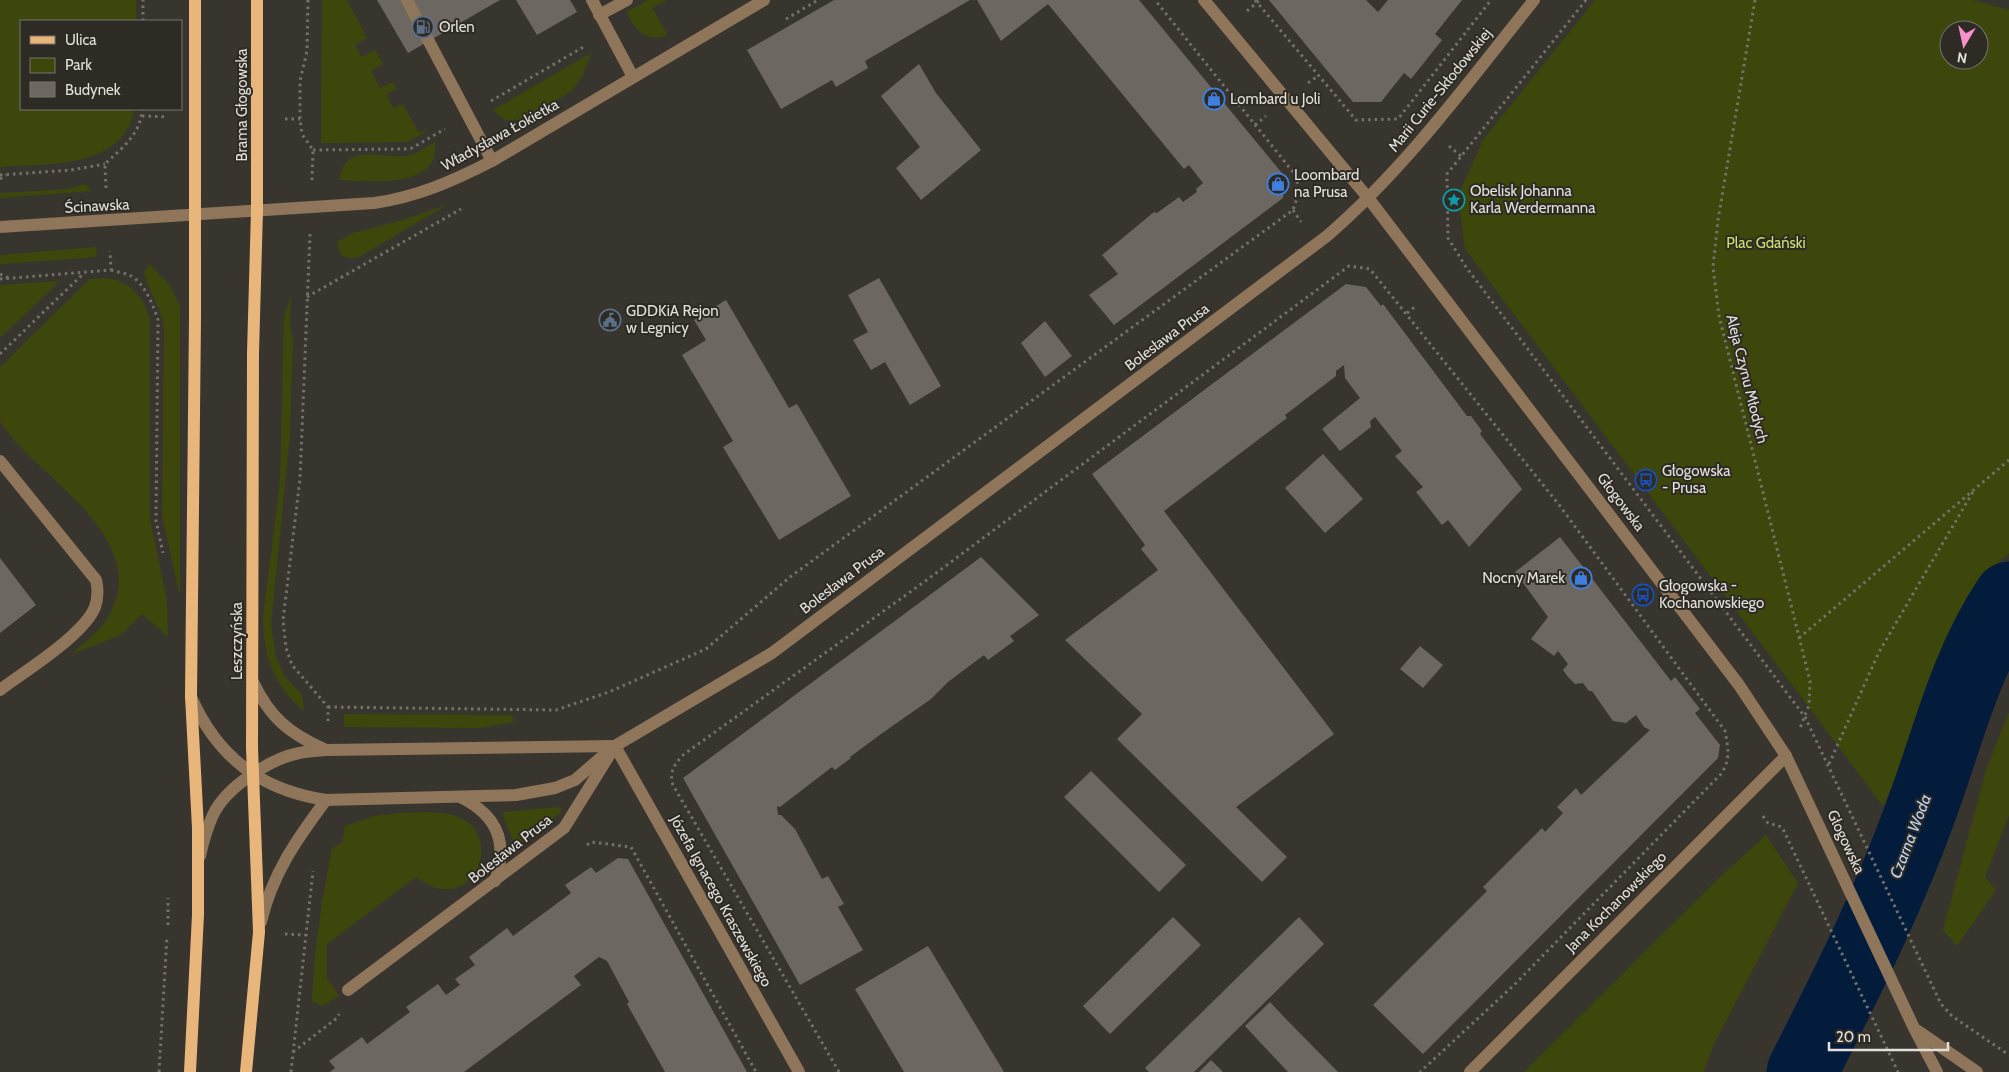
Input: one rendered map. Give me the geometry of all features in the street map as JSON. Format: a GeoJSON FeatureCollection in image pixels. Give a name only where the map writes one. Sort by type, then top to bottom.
{"type":"FeatureCollection","features":[{"type":"Feature","properties":{"kind":"main road"},"geometry":{"type":"LineString","coordinates":[[190,1072],[198,915],[198,828],[191,696],[195,0]]}},
{"type":"Feature","properties":{"kind":"main road","name":"Brama Głogowska"},"geometry":{"type":"LineString","coordinates":[[258,0],[258,210]]}},
{"type":"Feature","properties":{"kind":"main road","name":"Leszczyńska"},"geometry":{"type":"LineString","coordinates":[[246,1072],[259,932],[252,774],[253,353],[258,210]]}},
{"type":"Feature","properties":{"kind":"street"},"geometry":{"type":"LineString","coordinates":[[407,0],[492,161]]}},
{"type":"Feature","properties":{"kind":"street"},"geometry":{"type":"LineString","coordinates":[[592,0],[633,77]]}},
{"type":"Feature","properties":{"kind":"street"},"geometry":{"type":"LineString","coordinates":[[599,14],[627,0]]}},
{"type":"Feature","properties":{"kind":"street","name":"Władysława Łokietka"},"geometry":{"type":"LineString","coordinates":[[195,216],[311,206],[374,203],[415,196],[449,183],[492,161],[764,0]]}},
{"type":"Feature","properties":{"kind":"street","name":"Głogowska"},"geometry":{"type":"LineString","coordinates":[[1204,0],[1368,199],[1700,632],[1786,756],[1911,1023],[1937,1072]]}},
{"type":"Feature","properties":{"kind":"street","name":"Marii Curie-Skłodowskiej"},"geometry":{"type":"LineString","coordinates":[[1368,199],[1422,141],[1534,0]]}},
{"type":"Feature","properties":{"kind":"street","name":"Bolesława Prusa"},"geometry":{"type":"LineString","coordinates":[[348,990],[564,828],[615,746],[772,653],[1288,266],[1368,199]]}},
{"type":"Feature","properties":{"kind":"street","name":"Ścinawska"},"geometry":{"type":"LineString","coordinates":[[0,228],[195,216]]}},
{"type":"Feature","properties":{"kind":"street"},"geometry":{"type":"LineString","coordinates":[[0,461],[96,580],[98,589],[95,607],[75,634],[0,690]]}},
{"type":"Feature","properties":{"kind":"street"},"geometry":{"type":"LineString","coordinates":[[253,682],[270,712],[282,724],[300,738],[326,750]]}},
{"type":"Feature","properties":{"kind":"street"},"geometry":{"type":"LineString","coordinates":[[191,696],[212,736],[228,754],[252,774],[283,790],[301,796],[326,800],[516,795],[555,788],[574,780],[615,746]]}},
{"type":"Feature","properties":{"kind":"street"},"geometry":{"type":"LineString","coordinates":[[198,864],[214,813],[231,792],[252,774],[274,761],[298,753],[326,750],[615,746]]}},
{"type":"Feature","properties":{"kind":"street","name":"Józefa Ignacego Kraszewskiego"},"geometry":{"type":"LineString","coordinates":[[615,746],[799,1072]]}},
{"type":"Feature","properties":{"kind":"street","name":"Jana Kochanowskiego"},"geometry":{"type":"LineString","coordinates":[[1470,1072],[1786,756]]}},
{"type":"Feature","properties":{"kind":"street"},"geometry":{"type":"LineString","coordinates":[[460,797],[476,805],[488,816],[497,831],[501,856],[495,881]]}},
{"type":"Feature","properties":{"kind":"street"},"geometry":{"type":"LineString","coordinates":[[259,932],[266,903],[291,847],[326,800]]}},
{"type":"Feature","properties":{"kind":"street"},"geometry":{"type":"LineString","coordinates":[[1911,1023],[1977,1072]]}},
{"type":"Feature","properties":{"kind":"path"},"geometry":{"type":"LineString","coordinates":[[143,0],[143,20]]}},
{"type":"Feature","properties":{"kind":"path"},"geometry":{"type":"LineString","coordinates":[[283,620],[300,479],[314,150],[302,134],[300,119],[300,80],[307,51],[308,0]]}},
{"type":"Feature","properties":{"kind":"path"},"geometry":{"type":"LineString","coordinates":[[328,707],[556,710],[609,692],[706,649],[790,577],[1294,210],[1298,195],[1297,177],[1155,0]]}},
{"type":"Feature","properties":{"kind":"path"},"geometry":{"type":"LineString","coordinates":[[1255,0],[1356,120],[1398,119],[1491,0]]}},
{"type":"Feature","properties":{"kind":"path"},"geometry":{"type":"LineString","coordinates":[[1586,0],[1447,174],[1448,238],[1495,305],[1805,717],[1851,810],[1941,1004],[1952,1016],[2009,1055]]}},
{"type":"Feature","properties":{"kind":"path","name":"Aleja Czynu Młodych"},"geometry":{"type":"LineString","coordinates":[[1755,0],[1718,220],[1713,267],[1719,316],[1810,681],[1809,705],[1786,756]]}},
{"type":"Feature","properties":{"kind":"path"},"geometry":{"type":"LineString","coordinates":[[0,177],[71,170],[105,164],[131,139],[138,129],[142,110]]}},
{"type":"Feature","properties":{"kind":"path"},"geometry":{"type":"LineString","coordinates":[[105,164],[106,188]]}},
{"type":"Feature","properties":{"kind":"path"},"geometry":{"type":"LineString","coordinates":[[0,279],[84,274],[111,270],[110,251]]}},
{"type":"Feature","properties":{"kind":"path"},"geometry":{"type":"LineString","coordinates":[[839,1072],[674,785],[670,775],[675,764],[683,755],[932,576],[1349,266],[1370,269],[1373,272],[1560,506],[1725,731],[1729,749],[1728,762],[1721,774],[1513,986],[1420,1072]]}},
{"type":"Feature","properties":{"kind":"path"},"geometry":{"type":"LineString","coordinates":[[0,274],[10,278]]}},
{"type":"Feature","properties":{"kind":"path"},"geometry":{"type":"LineString","coordinates":[[0,354],[84,274]]}},
{"type":"Feature","properties":{"kind":"path"},"geometry":{"type":"LineString","coordinates":[[1799,638],[2009,460]]}},
{"type":"Feature","properties":{"kind":"path"},"geometry":{"type":"LineString","coordinates":[[1829,764],[1879,652],[1974,490]]}},
{"type":"Feature","properties":{"kind":"path"},"geometry":{"type":"LineString","coordinates":[[1728,762],[1768,823],[1782,827],[1898,1072]]}},
{"type":"Feature","properties":{"kind":"path"},"geometry":{"type":"LineString","coordinates":[[583,848],[591,842],[631,847],[756,1072]]}},
{"type":"Feature","properties":{"kind":"path"},"geometry":{"type":"LineString","coordinates":[[293,1052],[337,1018],[346,1017]]}},
{"type":"Feature","properties":{"kind":"green space"},"geometry":{"type":"Polygon","coordinates":[[[0,0],[136,0],[136,20],[20,20],[20,110],[134,110],[127,129],[115,143],[100,153],[60,163],[0,167],[0,0]]]}},
{"type":"Feature","properties":{"kind":"green space"},"geometry":{"type":"Polygon","coordinates":[[[322,0],[347,0],[367,38],[355,45],[362,57],[375,50],[383,64],[371,71],[380,88],[393,82],[397,89],[386,94],[393,108],[403,104],[419,133],[426,129],[427,131],[407,142],[321,143],[322,0]]]}},
{"type":"Feature","properties":{"kind":"green space"},"geometry":{"type":"Polygon","coordinates":[[[648,0],[667,0],[652,8],[668,35],[661,37],[648,36],[633,24],[627,12],[648,0]]]}},
{"type":"Feature","properties":{"kind":"green space","name":"Plac Gdański"},"geometry":{"type":"Polygon","coordinates":[[[1595,0],[1972,0],[2009,10],[2009,553],[1996,564],[1883,806],[1465,249],[1458,196],[1483,140],[1595,0]]]}},
{"type":"Feature","properties":{"kind":"green space"},"geometry":{"type":"Polygon","coordinates":[[[591,53],[583,75],[572,91],[522,120],[505,120],[493,110],[591,53]]]}},
{"type":"Feature","properties":{"kind":"green space"},"geometry":{"type":"Polygon","coordinates":[[[435,142],[434,157],[427,168],[415,175],[385,181],[339,180],[343,168],[349,160],[356,156],[365,154],[407,156],[435,142]]]}},
{"type":"Feature","properties":{"kind":"green space"},"geometry":{"type":"Polygon","coordinates":[[[85,184],[92,191],[0,198],[0,193],[68,189],[85,184]]]}},
{"type":"Feature","properties":{"kind":"green space"},"geometry":{"type":"Polygon","coordinates":[[[449,204],[357,258],[347,258],[341,255],[337,242],[353,233],[406,219],[449,204]]]}},
{"type":"Feature","properties":{"kind":"green space"},"geometry":{"type":"Polygon","coordinates":[[[96,247],[97,257],[0,264],[0,255],[96,247]]]}},
{"type":"Feature","properties":{"kind":"green space"},"geometry":{"type":"Polygon","coordinates":[[[149,264],[169,284],[180,306],[180,596],[162,516],[164,331],[161,315],[144,273],[149,264]]]}},
{"type":"Feature","properties":{"kind":"green space"},"geometry":{"type":"Polygon","coordinates":[[[104,278],[121,282],[134,291],[144,304],[150,320],[150,519],[167,601],[168,637],[142,614],[121,635],[72,654],[104,624],[117,596],[118,574],[113,553],[102,532],[88,513],[22,449],[2,425],[0,420],[0,367],[90,279],[104,278]]]}},
{"type":"Feature","properties":{"kind":"green space"},"geometry":{"type":"Polygon","coordinates":[[[60,281],[0,338],[0,285],[60,281]]]}},
{"type":"Feature","properties":{"kind":"green space"},"geometry":{"type":"Polygon","coordinates":[[[291,295],[290,325],[293,340],[290,435],[271,624],[276,657],[285,677],[302,695],[304,711],[285,691],[272,669],[265,645],[263,617],[280,482],[284,317],[291,295]]]}},
{"type":"Feature","properties":{"kind":"green space"},"geometry":{"type":"Polygon","coordinates":[[[2009,712],[2009,815],[1985,877],[1996,890],[1957,946],[1943,930],[1986,770],[2009,712]]]}},
{"type":"Feature","properties":{"kind":"green space"},"geometry":{"type":"Polygon","coordinates":[[[344,714],[512,715],[514,722],[480,728],[344,727],[344,714]]]}},
{"type":"Feature","properties":{"kind":"green space"},"geometry":{"type":"Polygon","coordinates":[[[558,807],[562,809],[560,813],[521,843],[513,841],[503,816],[504,812],[558,807]]]}},
{"type":"Feature","properties":{"kind":"green space"},"geometry":{"type":"Polygon","coordinates":[[[400,813],[437,813],[458,817],[470,825],[478,835],[481,848],[480,861],[475,873],[467,882],[455,888],[440,889],[416,877],[327,944],[327,978],[339,996],[322,1006],[312,1001],[313,982],[319,924],[332,848],[342,843],[345,826],[374,816],[400,813]]]}},
{"type":"Feature","properties":{"kind":"green space"},"geometry":{"type":"Polygon","coordinates":[[[1766,835],[1798,883],[1713,1046],[1704,1072],[1524,1072],[1718,879],[1766,835]]]}},
{"type":"Feature","properties":{"kind":"building","name":"Orlen"},"geometry":{"type":"Polygon","coordinates":[[[377,0],[500,0],[408,53],[377,0]]]}},
{"type":"Feature","properties":{"kind":"building"},"geometry":{"type":"Polygon","coordinates":[[[516,0],[570,0],[577,12],[537,35],[516,0]]]}},
{"type":"Feature","properties":{"kind":"building"},"geometry":{"type":"Polygon","coordinates":[[[834,0],[970,0],[865,61],[868,68],[836,87],[832,80],[781,109],[747,50],[834,0]]]}},
{"type":"Feature","properties":{"kind":"building"},"geometry":{"type":"Polygon","coordinates":[[[977,0],[1139,0],[1286,178],[1283,198],[1114,325],[1089,295],[1118,274],[1102,255],[1154,212],[1157,213],[1179,197],[1183,202],[1197,192],[1196,189],[1203,183],[1189,165],[1184,169],[1048,4],[1001,41],[977,0]]]}},
{"type":"Feature","properties":{"kind":"building"},"geometry":{"type":"Polygon","coordinates":[[[1269,0],[1366,0],[1378,12],[1388,0],[1462,0],[1435,34],[1442,40],[1411,79],[1404,73],[1381,102],[1353,102],[1269,0]]]}},
{"type":"Feature","properties":{"kind":"building"},"geometry":{"type":"Polygon","coordinates":[[[919,64],[936,93],[981,150],[921,200],[896,168],[920,147],[881,96],[919,64]]]}},
{"type":"Feature","properties":{"kind":"building"},"geometry":{"type":"Polygon","coordinates":[[[879,278],[941,386],[910,405],[885,362],[871,370],[853,340],[868,332],[848,295],[879,278]]]}},
{"type":"Feature","properties":{"kind":"building"},"geometry":{"type":"Polygon","coordinates":[[[1346,284],[1366,287],[1381,306],[1383,304],[1467,416],[1471,416],[1482,431],[1480,434],[1522,489],[1469,547],[1448,520],[1442,525],[1416,492],[1423,487],[1395,456],[1402,451],[1375,417],[1370,421],[1371,427],[1340,451],[1322,429],[1360,398],[1345,378],[1344,365],[1336,371],[1336,376],[1285,415],[1287,418],[1164,511],[1334,734],[1236,807],[1287,857],[1262,882],[1117,739],[1142,714],[1065,640],[1158,570],[1141,549],[1145,545],[1092,474],[1346,284]]]}},
{"type":"Feature","properties":{"kind":"building"},"geometry":{"type":"Polygon","coordinates":[[[726,300],[789,408],[797,404],[851,496],[779,540],[723,447],[733,441],[682,355],[706,340],[694,320],[726,300]]]}},
{"type":"Feature","properties":{"kind":"building"},"geometry":{"type":"Polygon","coordinates":[[[1045,321],[1072,356],[1045,377],[1021,343],[1045,321]]]}},
{"type":"Feature","properties":{"kind":"building"},"geometry":{"type":"Polygon","coordinates":[[[1323,454],[1363,499],[1325,533],[1285,488],[1323,454]]]}},
{"type":"Feature","properties":{"kind":"building"},"geometry":{"type":"Polygon","coordinates":[[[1560,537],[1671,681],[1675,677],[1700,709],[1695,713],[1720,745],[1718,758],[1423,1054],[1373,1005],[1487,891],[1483,887],[1542,828],[1545,832],[1563,813],[1557,807],[1576,788],[1581,795],[1650,730],[1644,727],[1636,715],[1626,723],[1613,721],[1592,691],[1589,691],[1583,683],[1575,684],[1568,677],[1563,670],[1568,664],[1558,651],[1554,656],[1531,639],[1548,617],[1515,572],[1560,537]]]}},
{"type":"Feature","properties":{"kind":"building"},"geometry":{"type":"Polygon","coordinates":[[[981,557],[1039,615],[1010,636],[1014,641],[988,660],[984,655],[948,682],[931,699],[881,734],[835,770],[832,767],[780,807],[777,806],[778,815],[781,815],[795,829],[822,879],[828,876],[844,904],[838,907],[863,950],[800,985],[683,778],[981,557]]]}},
{"type":"Feature","properties":{"kind":"building"},"geometry":{"type":"Polygon","coordinates":[[[0,558],[36,605],[0,633],[0,558]]]}},
{"type":"Feature","properties":{"kind":"building"},"geometry":{"type":"Polygon","coordinates":[[[1420,646],[1443,665],[1423,688],[1400,669],[1420,646]]]}},
{"type":"Feature","properties":{"kind":"building"},"geometry":{"type":"Polygon","coordinates":[[[1091,771],[1186,865],[1159,892],[1064,797],[1091,771]]]}},
{"type":"Feature","properties":{"kind":"building"},"geometry":{"type":"Polygon","coordinates":[[[618,858],[628,859],[747,1072],[665,1072],[627,1004],[629,1002],[607,961],[599,957],[574,976],[581,985],[464,1072],[330,1072],[335,1068],[329,1061],[362,1037],[367,1044],[410,1012],[406,1007],[438,984],[446,995],[460,985],[455,979],[475,965],[469,957],[507,928],[513,936],[571,893],[565,885],[591,867],[596,873],[618,858]]]}},
{"type":"Feature","properties":{"kind":"building"},"geometry":{"type":"Polygon","coordinates":[[[1173,917],[1201,945],[1110,1034],[1083,1006],[1173,917]]]}},
{"type":"Feature","properties":{"kind":"building"},"geometry":{"type":"Polygon","coordinates":[[[1299,917],[1324,944],[1194,1072],[1149,1072],[1145,1068],[1299,917]]]}},
{"type":"Feature","properties":{"kind":"building"},"geometry":{"type":"Polygon","coordinates":[[[928,946],[1004,1072],[904,1072],[855,989],[928,946]]]}},
{"type":"Feature","properties":{"kind":"building"},"geometry":{"type":"Polygon","coordinates":[[[1270,1002],[1338,1072],[1288,1072],[1245,1026],[1270,1002]]]}},
{"type":"Feature","properties":{"kind":"building"},"geometry":{"type":"Polygon","coordinates":[[[1211,1060],[1223,1072],[1199,1072],[1211,1060]]]}},
{"type":"Feature","properties":{"kind":"waterway","name":"Czarna Woda"},"geometry":{"type":"LineString","coordinates":[[1802,1072],[1877,919],[1927,795],[1967,679],[1979,651],[2009,597]]}},
{"type":"Feature","properties":{"kind":"place","name":"Orlen"},"geometry":{"type":"Point","coordinates":[423,27]}},
{"type":"Feature","properties":{"kind":"place","name":"Lombard u Joli"},"geometry":{"type":"Point","coordinates":[1214,99]}},
{"type":"Feature","properties":{"kind":"place","name":"Loombard na Prusa"},"geometry":{"type":"Point","coordinates":[1278,184]}},
{"type":"Feature","properties":{"kind":"place","name":"Obelisk Johanna Karla Werdermanna"},"geometry":{"type":"Point","coordinates":[1454,200]}},
{"type":"Feature","properties":{"kind":"place","name":"GDDKiA Rejon w Legnicy"},"geometry":{"type":"Point","coordinates":[610,320]}},
{"type":"Feature","properties":{"kind":"place","name":"Głogowska - Prusa"},"geometry":{"type":"Point","coordinates":[1646,480]}},
{"type":"Feature","properties":{"kind":"place","name":"Nocny Marek"},"geometry":{"type":"Point","coordinates":[1581,578]}},
{"type":"Feature","properties":{"kind":"place","name":"Głogowska - Kochanowskiego"},"geometry":{"type":"Point","coordinates":[1643,595]}}]}
